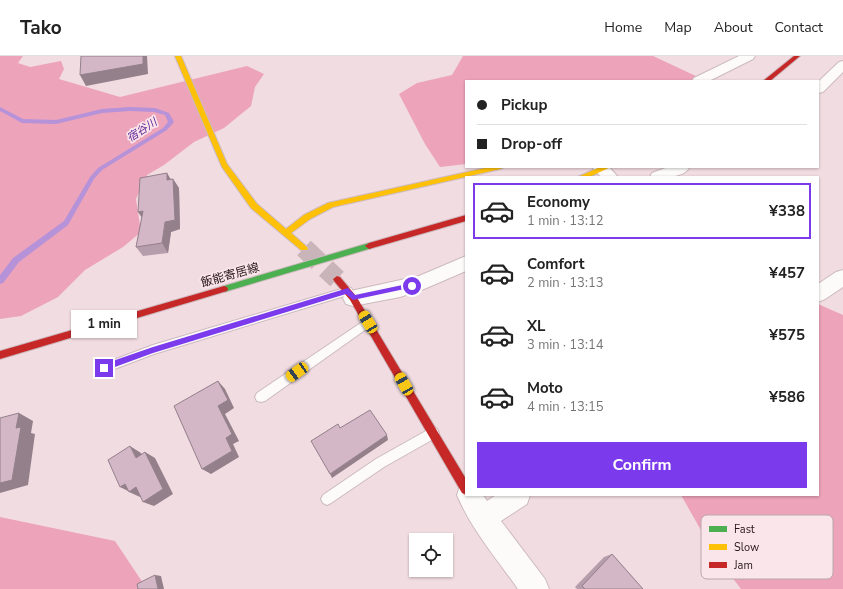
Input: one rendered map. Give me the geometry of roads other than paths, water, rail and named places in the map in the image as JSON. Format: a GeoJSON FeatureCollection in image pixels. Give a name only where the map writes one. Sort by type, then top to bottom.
{"type":"FeatureCollection","features":[{"type":"Feature","properties":{"kind":"street"},"geometry":{"type":"LineString","coordinates":[[178,56],[224,165],[254,206],[304,248]]}},
{"type":"Feature","properties":{"kind":"street"},"geometry":{"type":"LineString","coordinates":[[701,80],[749,56]]}},
{"type":"Feature","properties":{"kind":"street"},"geometry":{"type":"LineString","coordinates":[[767,80],[797,56]]}},
{"type":"Feature","properties":{"kind":"street"},"geometry":{"type":"LineString","coordinates":[[819,88],[843,65]]}},
{"type":"Feature","properties":{"kind":"street"},"geometry":{"type":"LineString","coordinates":[[286,233],[296,223],[309,214],[331,205],[496,168]]}},
{"type":"Feature","properties":{"kind":"street"},"geometry":{"type":"LineString","coordinates":[[660,176],[680,168]]}},
{"type":"Feature","properties":{"kind":"street"},"geometry":{"type":"LineString","coordinates":[[585,176],[605,170]]}},
{"type":"Feature","properties":{"kind":"street","name":"飯能寄居線"},"geometry":{"type":"LineString","coordinates":[[0,355],[465,218]]}},
{"type":"Feature","properties":{"kind":"street"},"geometry":{"type":"LineString","coordinates":[[350,294],[400,289],[424,282],[465,263]]}},
{"type":"Feature","properties":{"kind":"street"},"geometry":{"type":"LineString","coordinates":[[819,293],[843,277]]}},
{"type":"Feature","properties":{"kind":"street"},"geometry":{"type":"LineString","coordinates":[[337,279],[350,294],[368,322],[465,487]]}},
{"type":"Feature","properties":{"kind":"street"},"geometry":{"type":"LineString","coordinates":[[470,496],[483,518],[535,589]]}},
{"type":"Feature","properties":{"kind":"street"},"geometry":{"type":"LineString","coordinates":[[483,518],[516,496]]}},
{"type":"Feature","properties":{"kind":"lane"},"geometry":{"type":"LineString","coordinates":[[104,368],[153,350],[350,294]]}},
{"type":"Feature","properties":{"kind":"lane"},"geometry":{"type":"LineString","coordinates":[[261,396],[368,322]]}},
{"type":"Feature","properties":{"kind":"lane"},"geometry":{"type":"LineString","coordinates":[[327,500],[380,463],[433,433]]}},
{"type":"Feature","properties":{"kind":"waterway","name":"宿谷川"},"geometry":{"type":"LineString","coordinates":[[0,109],[22,121],[56,122],[102,111],[130,109],[155,110],[167,114],[171,122],[165,129],[100,169],[92,178],[66,223],[16,260],[0,281]]}},
{"type":"Feature","properties":{"kind":"tunnel"},"geometry":{"type":"LineString","coordinates":[[304,248],[337,279]]}}]}
